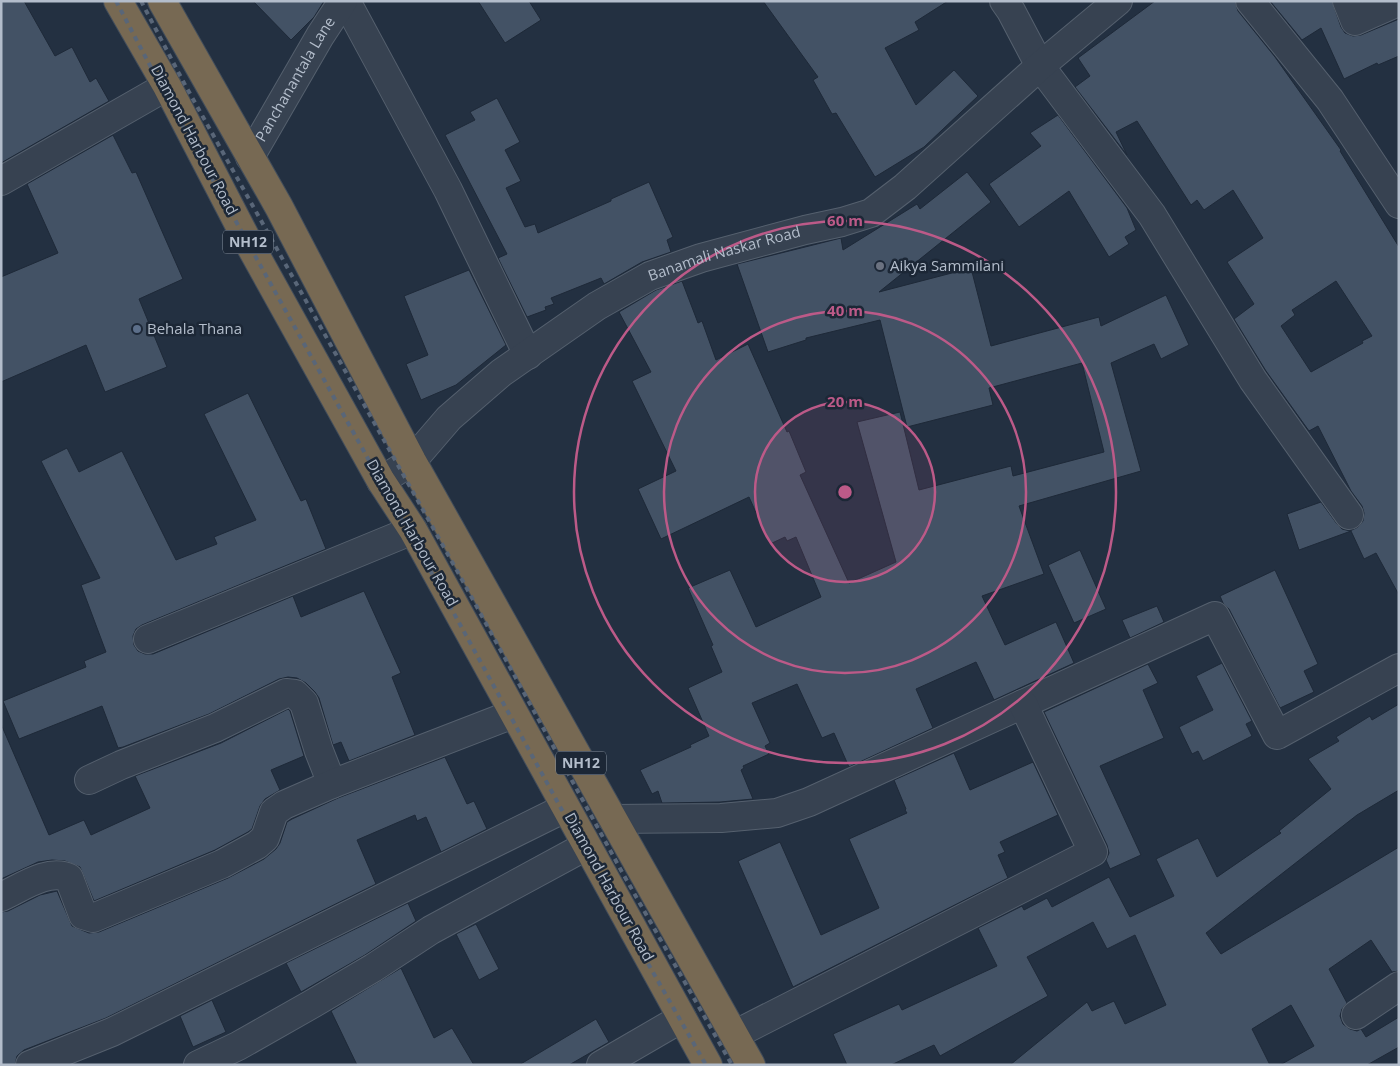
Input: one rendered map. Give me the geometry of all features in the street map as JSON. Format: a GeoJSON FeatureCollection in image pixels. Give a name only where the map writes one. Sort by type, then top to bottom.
{"type":"FeatureCollection","features":[{"type":"Feature","properties":{"kind":"highway","name":"Diamond Harbour Road"},"geometry":{"type":"LineString","coordinates":[[118,1],[167,86],[247,240],[381,481],[413,530],[708,1065]]}},
{"type":"Feature","properties":{"kind":"highway","name":"NH12"},"geometry":{"type":"LineString","coordinates":[[162,1],[279,206],[412,461],[751,1065]]}},
{"type":"Feature","properties":{"kind":"street"},"geometry":{"type":"LineString","coordinates":[[344,1],[448,190],[528,355]]}},
{"type":"Feature","properties":{"kind":"street","name":"Panchanantala Lane"},"geometry":{"type":"LineString","coordinates":[[250,157],[320,36],[344,1]]}},
{"type":"Feature","properties":{"kind":"street"},"geometry":{"type":"LineString","coordinates":[[1004,1],[1040,66],[1152,215],[1253,380],[1349,515]]}},
{"type":"Feature","properties":{"kind":"street","name":"Banamali Naskar Road"},"geometry":{"type":"LineString","coordinates":[[381,481],[412,461],[449,418],[501,373],[597,306],[650,276],[701,258],[871,213],[912,181],[1040,66],[1118,1]]}},
{"type":"Feature","properties":{"kind":"street"},"geometry":{"type":"LineString","coordinates":[[1250,1],[1330,100],[1399,204]]}},
{"type":"Feature","properties":{"kind":"street"},"geometry":{"type":"LineString","coordinates":[[1347,1],[1356,22],[1399,3]]}},
{"type":"Feature","properties":{"kind":"street"},"geometry":{"type":"LineString","coordinates":[[1,182],[167,86]]}},
{"type":"Feature","properties":{"kind":"street"},"geometry":{"type":"LineString","coordinates":[[148,639],[413,530]]}},
{"type":"Feature","properties":{"kind":"street"},"geometry":{"type":"LineString","coordinates":[[613,819],[722,818],[778,813],[809,802],[1215,616],[1277,735],[1399,668]]}},
{"type":"Feature","properties":{"kind":"street"},"geometry":{"type":"LineString","coordinates":[[89,780],[120,765],[215,728],[286,693],[295,694],[304,703],[318,751],[332,784]]}},
{"type":"Feature","properties":{"kind":"street"},"geometry":{"type":"LineString","coordinates":[[734,1036],[1093,852],[1022,704]]}},
{"type":"Feature","properties":{"kind":"street"},"geometry":{"type":"LineString","coordinates":[[1,897],[45,877],[60,874],[69,878],[83,915],[93,918],[222,864],[257,845],[265,838],[274,812],[284,805],[332,784],[513,714]]}},
{"type":"Feature","properties":{"kind":"street"},"geometry":{"type":"LineString","coordinates":[[30,1065],[120,1027],[565,808]]}},
{"type":"Feature","properties":{"kind":"street"},"geometry":{"type":"LineString","coordinates":[[198,1065],[238,1046],[397,954],[431,930],[586,846]]}},
{"type":"Feature","properties":{"kind":"street"},"geometry":{"type":"LineString","coordinates":[[1356,1015],[1399,986]]}},
{"type":"Feature","properties":{"kind":"street"},"geometry":{"type":"LineString","coordinates":[[601,1065],[682,1018]]}},
{"type":"Feature","properties":{"kind":"building"},"geometry":{"type":"Polygon","coordinates":[[[1,1],[24,1],[55,56],[72,47],[90,82],[96,78],[109,101],[1,163],[1,1]]]}},
{"type":"Feature","properties":{"kind":"building"},"geometry":{"type":"Polygon","coordinates":[[[253,1],[324,1],[314,17],[291,40],[253,1]]]}},
{"type":"Feature","properties":{"kind":"building"},"geometry":{"type":"Polygon","coordinates":[[[478,1],[529,1],[541,20],[505,43],[478,1]]]}},
{"type":"Feature","properties":{"kind":"building"},"geometry":{"type":"Polygon","coordinates":[[[763,1],[948,1],[915,22],[919,30],[885,48],[916,105],[954,70],[978,96],[924,147],[875,177],[836,113],[832,114],[813,80],[818,77],[763,1]]]}},
{"type":"Feature","properties":{"kind":"building"},"geometry":{"type":"Polygon","coordinates":[[[1155,1],[1235,1],[1238,11],[1275,57],[1341,150],[1399,247],[1399,595],[1376,553],[1364,559],[1351,531],[1299,550],[1287,514],[1321,502],[1342,529],[1350,531],[1358,527],[1363,521],[1364,513],[1362,506],[1351,491],[1318,426],[1309,431],[1266,371],[1234,319],[1254,304],[1227,262],[1263,238],[1233,190],[1204,210],[1197,200],[1191,205],[1137,121],[1116,132],[1127,155],[1075,87],[1090,76],[1078,58],[1155,1]],[[1336,281],[1292,310],[1295,315],[1281,326],[1311,372],[1372,336],[1336,281]]]}},
{"type":"Feature","properties":{"kind":"building"},"geometry":{"type":"Polygon","coordinates":[[[1270,1],[1332,1],[1341,27],[1345,33],[1353,36],[1361,35],[1399,19],[1399,56],[1378,65],[1377,63],[1344,79],[1321,28],[1302,40],[1270,1]]]}},
{"type":"Feature","properties":{"kind":"building"},"geometry":{"type":"Polygon","coordinates":[[[497,98],[520,142],[505,150],[521,181],[506,188],[525,227],[535,224],[538,233],[649,182],[673,237],[667,240],[671,252],[642,262],[604,284],[601,278],[551,298],[554,304],[545,307],[546,310],[527,317],[498,258],[507,254],[445,135],[475,120],[470,112],[497,98]]]}},
{"type":"Feature","properties":{"kind":"building"},"geometry":{"type":"Polygon","coordinates":[[[1058,115],[1127,208],[1136,230],[1125,237],[1129,244],[1109,257],[1069,191],[1019,227],[989,184],[1041,146],[1030,133],[1058,115]]]}},
{"type":"Feature","properties":{"kind":"building"},"geometry":{"type":"Polygon","coordinates":[[[113,135],[132,173],[136,172],[183,279],[139,299],[167,367],[105,392],[86,345],[1,382],[1,277],[58,253],[27,184],[113,135]]]}},
{"type":"Feature","properties":{"kind":"building"},"geometry":{"type":"Polygon","coordinates":[[[967,172],[991,202],[879,292],[971,268],[991,346],[1099,317],[1101,326],[1166,295],[1189,345],[1161,359],[1154,344],[1111,363],[1141,471],[1019,506],[1044,574],[982,596],[1005,645],[1056,622],[1074,663],[994,700],[976,662],[916,689],[933,728],[849,767],[834,733],[822,738],[797,684],[752,703],[770,743],[765,746],[769,754],[743,766],[744,768],[741,770],[753,799],[720,802],[662,803],[658,791],[652,794],[640,770],[691,747],[690,745],[709,736],[688,688],[722,672],[711,646],[713,645],[688,588],[730,570],[756,627],[821,597],[796,537],[787,541],[785,537],[770,544],[749,497],[661,539],[638,489],[676,471],[632,381],[651,372],[619,312],[656,290],[682,281],[698,323],[702,321],[716,360],[748,344],[787,432],[789,431],[806,472],[800,475],[849,583],[896,562],[857,422],[900,412],[919,490],[1011,466],[1013,476],[1104,452],[1082,363],[989,388],[993,405],[907,427],[880,320],[806,338],[806,340],[768,352],[737,264],[841,238],[843,250],[917,204],[920,209],[967,172]]]}},
{"type":"Feature","properties":{"kind":"building"},"geometry":{"type":"Polygon","coordinates":[[[469,270],[506,345],[456,385],[421,400],[406,364],[428,355],[404,296],[469,270]]]}},
{"type":"Feature","properties":{"kind":"building"},"geometry":{"type":"Polygon","coordinates":[[[248,393],[301,501],[306,499],[326,549],[142,625],[136,629],[133,636],[134,645],[138,651],[145,654],[153,654],[293,596],[301,617],[364,591],[401,673],[392,677],[415,735],[349,761],[341,742],[333,745],[319,698],[315,692],[306,683],[297,678],[288,677],[279,679],[209,714],[123,747],[118,748],[102,706],[19,739],[3,701],[86,667],[84,661],[106,652],[81,585],[100,578],[41,461],[67,448],[79,472],[122,451],[176,560],[217,544],[214,537],[256,520],[204,414],[248,393]]]}},
{"type":"Feature","properties":{"kind":"building"},"geometry":{"type":"Polygon","coordinates":[[[1080,550],[1106,609],[1074,623],[1048,565],[1080,550]]]}},
{"type":"Feature","properties":{"kind":"building"},"geometry":{"type":"Polygon","coordinates":[[[1275,570],[1318,664],[1304,671],[1314,692],[1280,708],[1229,609],[1223,603],[1220,596],[1275,570]]]}},
{"type":"Feature","properties":{"kind":"building"},"geometry":{"type":"Polygon","coordinates":[[[1157,606],[1164,622],[1130,638],[1122,620],[1157,606]]]}},
{"type":"Feature","properties":{"kind":"building"},"geometry":{"type":"Polygon","coordinates":[[[1222,663],[1252,721],[1246,724],[1252,736],[1203,761],[1198,751],[1192,754],[1179,727],[1213,710],[1196,676],[1222,663]]]}},
{"type":"Feature","properties":{"kind":"building"},"geometry":{"type":"Polygon","coordinates":[[[1148,664],[1158,683],[1143,690],[1164,738],[1100,766],[1141,855],[1110,869],[1106,860],[1109,853],[1107,845],[1044,712],[1148,664]]]}},
{"type":"Feature","properties":{"kind":"building"},"geometry":{"type":"Polygon","coordinates":[[[1399,704],[1399,790],[1357,815],[1206,933],[1221,954],[1399,847],[1399,971],[1392,972],[1371,940],[1329,969],[1347,1003],[1342,1009],[1340,1016],[1343,1024],[1357,1031],[1361,1029],[1366,1037],[1399,1017],[1399,1047],[1367,1065],[1280,1065],[1314,1046],[1291,1005],[1252,1029],[1270,1065],[1010,1065],[1087,1002],[1092,1011],[1114,1001],[1125,1024],[1166,1005],[1135,935],[1107,949],[1093,922],[1027,957],[1048,996],[940,1056],[934,1045],[891,1065],[847,1065],[833,1034],[899,1004],[902,1010],[997,966],[978,928],[1022,906],[1024,910],[1047,898],[1052,907],[1109,877],[1130,917],[1174,896],[1156,859],[1198,838],[1217,877],[1281,833],[1279,831],[1331,789],[1308,759],[1339,741],[1336,737],[1370,716],[1372,720],[1399,704]]]}},
{"type":"Feature","properties":{"kind":"building"},"geometry":{"type":"Polygon","coordinates":[[[288,709],[304,756],[271,770],[280,790],[265,799],[260,806],[252,829],[248,832],[215,850],[94,901],[80,867],[65,861],[38,862],[1,879],[1,724],[49,835],[84,820],[91,835],[150,808],[135,776],[221,743],[288,709]]]}},
{"type":"Feature","properties":{"kind":"building"},"geometry":{"type":"Polygon","coordinates":[[[954,753],[970,790],[1033,762],[1058,815],[1000,842],[1005,852],[998,855],[1008,878],[793,987],[738,861],[780,842],[821,935],[879,908],[849,839],[907,813],[894,780],[954,753]]]}},
{"type":"Feature","properties":{"kind":"building"},"geometry":{"type":"Polygon","coordinates":[[[445,757],[467,804],[474,801],[487,829],[441,852],[426,817],[417,821],[415,815],[357,840],[376,884],[106,1018],[24,1050],[17,1056],[15,1065],[1,1065],[1,912],[8,911],[40,895],[57,891],[72,926],[89,933],[99,932],[228,878],[264,859],[276,849],[287,822],[292,819],[338,798],[445,757]]]}},
{"type":"Feature","properties":{"kind":"building"},"geometry":{"type":"Polygon","coordinates":[[[408,903],[416,921],[365,955],[301,992],[286,963],[408,903]]]}},
{"type":"Feature","properties":{"kind":"building"},"geometry":{"type":"Polygon","coordinates":[[[476,924],[499,969],[479,980],[456,934],[476,924]]]}},
{"type":"Feature","properties":{"kind":"building"},"geometry":{"type":"Polygon","coordinates":[[[401,968],[434,1038],[452,1028],[474,1065],[357,1065],[331,1011],[401,968]]]}},
{"type":"Feature","properties":{"kind":"building"},"geometry":{"type":"Polygon","coordinates":[[[212,1000],[226,1032],[193,1047],[180,1016],[212,1000]]]}},
{"type":"Feature","properties":{"kind":"building"},"geometry":{"type":"Polygon","coordinates":[[[596,1019],[609,1042],[569,1065],[519,1065],[596,1019]]]}},
{"type":"Feature","properties":{"kind":"railway"},"geometry":{"type":"LineString","coordinates":[[116,1],[165,94],[602,883],[706,1065]]}},
{"type":"Feature","properties":{"kind":"railway"},"geometry":{"type":"LineString","coordinates":[[141,1],[184,83],[460,576],[622,872],[732,1065]]}},
{"type":"Feature","properties":{"kind":"place","name":"Aikya Sammilani"},"geometry":{"type":"Point","coordinates":[880,266]}},
{"type":"Feature","properties":{"kind":"place","name":"Behala Thana"},"geometry":{"type":"Point","coordinates":[137,329]}}]}
